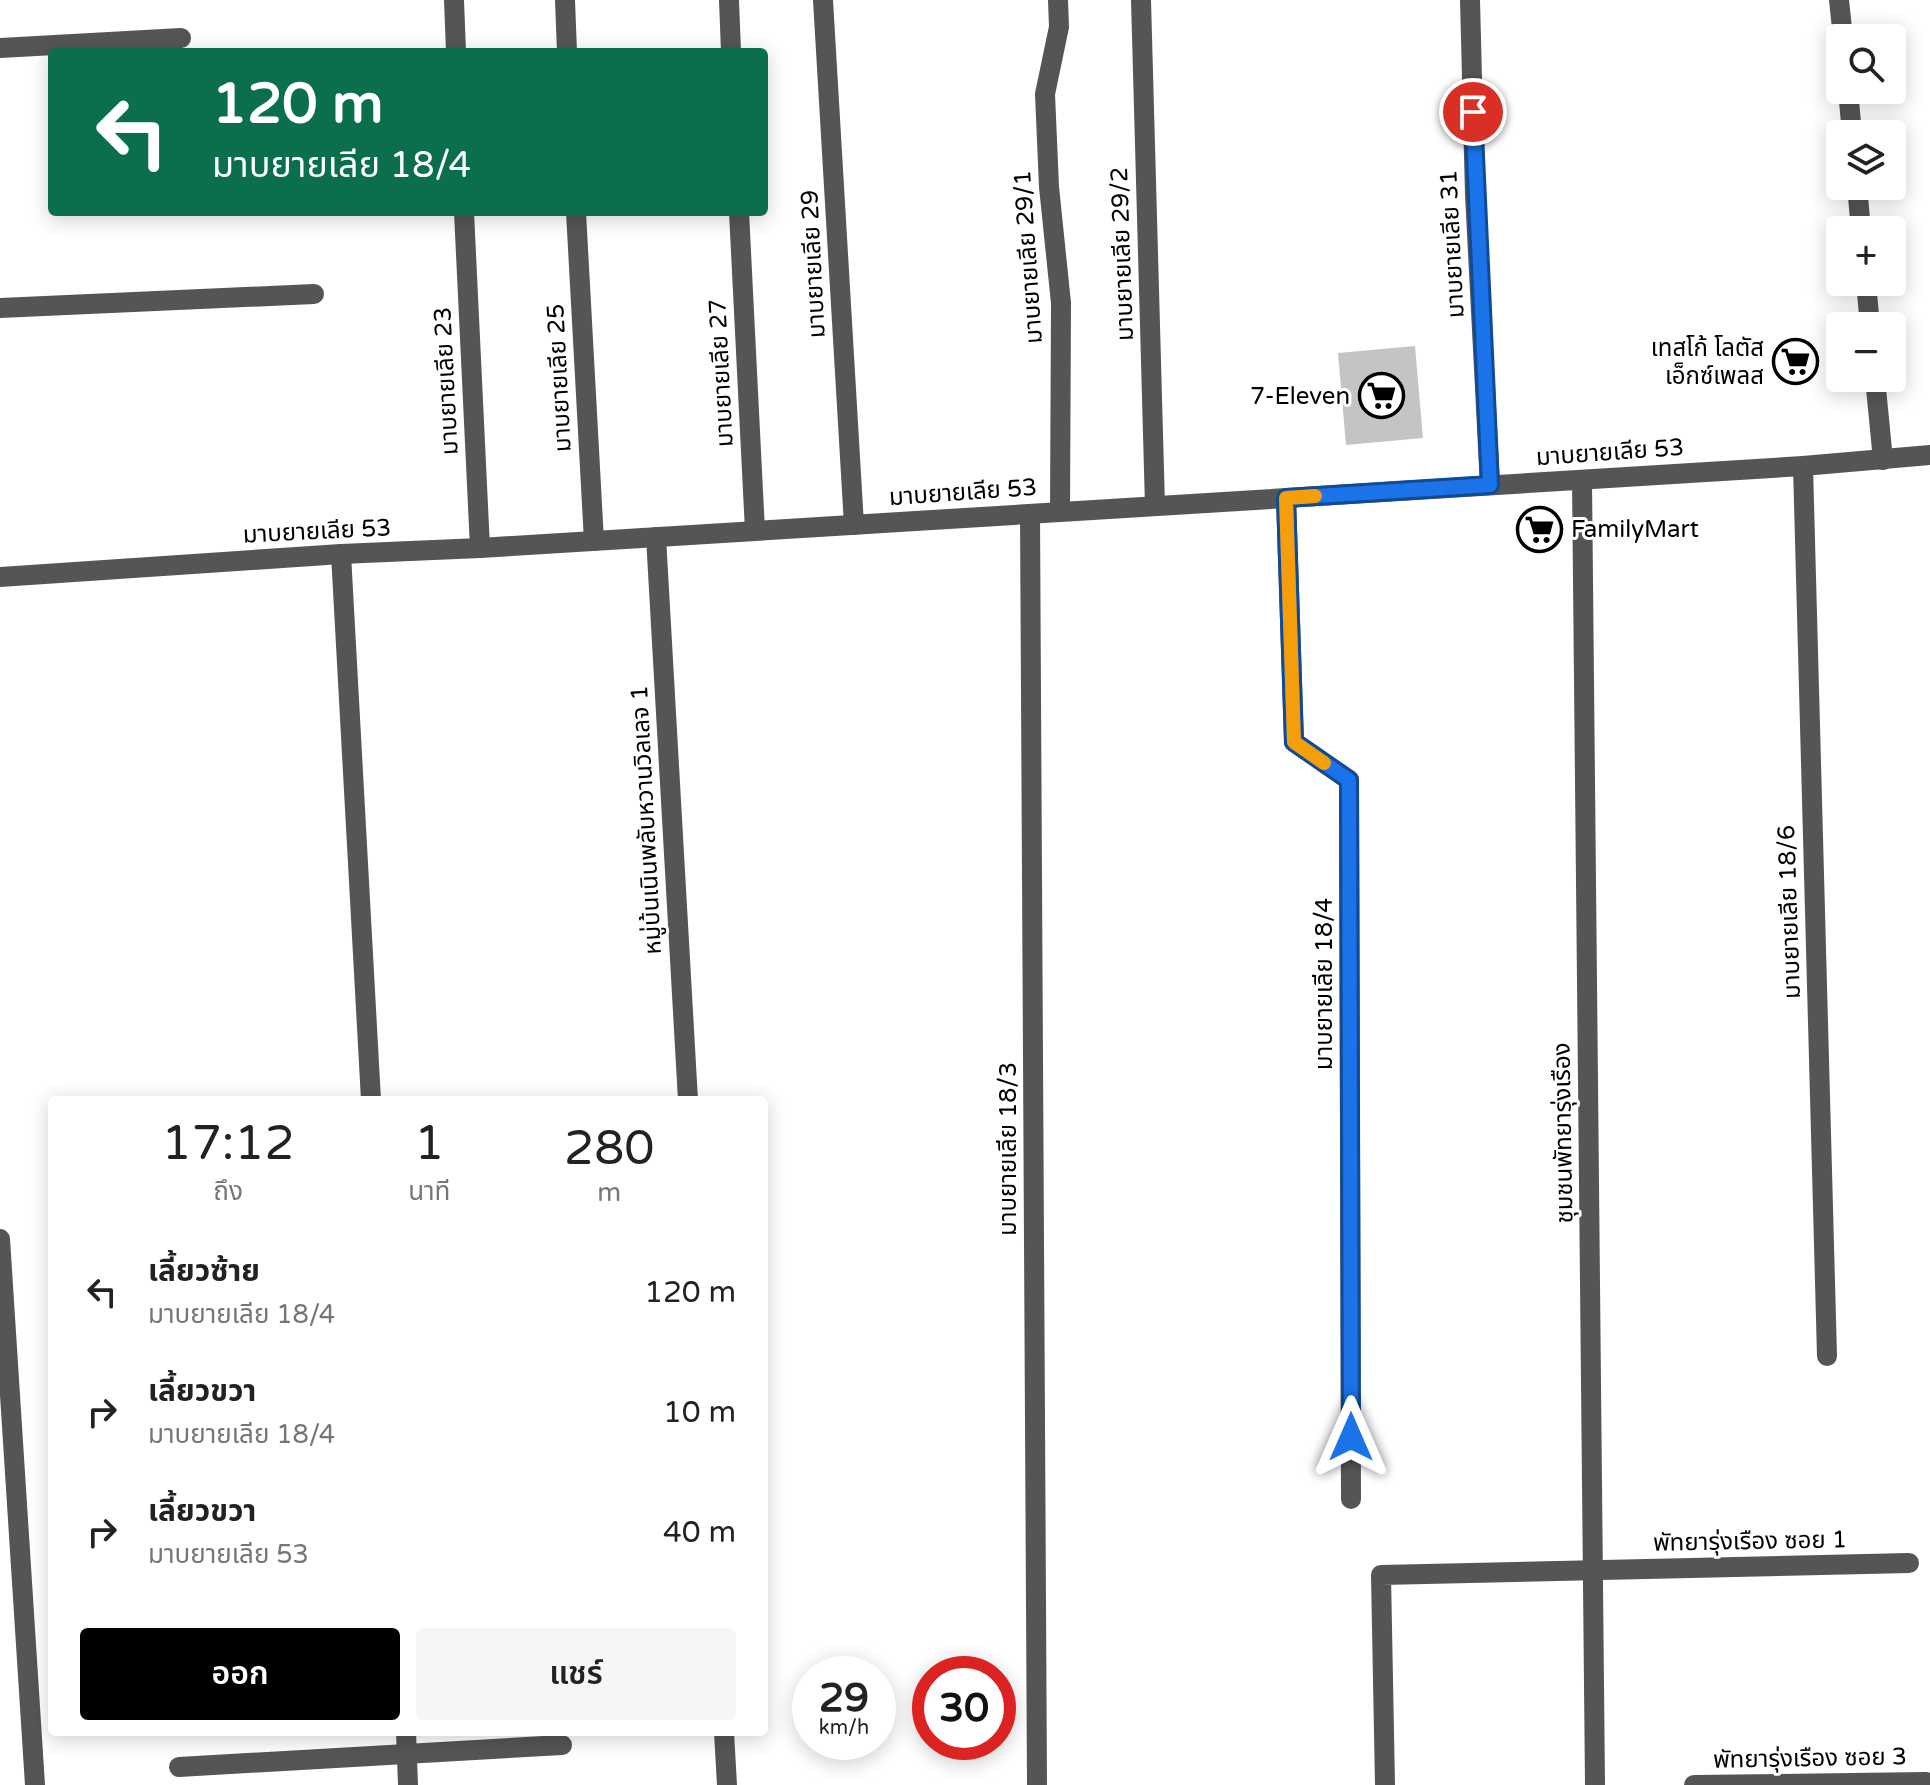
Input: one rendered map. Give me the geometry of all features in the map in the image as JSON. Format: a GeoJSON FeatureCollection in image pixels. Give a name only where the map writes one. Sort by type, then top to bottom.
{"type":"FeatureCollection","features":[{"type":"Feature","properties":{"kind":"street"},"geometry":{"type":"LineString","coordinates":[[454,0],[456,48]]}},
{"type":"Feature","properties":{"kind":"street"},"geometry":{"type":"LineString","coordinates":[[565,0],[567,48]]}},
{"type":"Feature","properties":{"kind":"street"},"geometry":{"type":"LineString","coordinates":[[729,0],[731,48]]}},
{"type":"Feature","properties":{"kind":"street","name":"มาบยายเลีย 29"},"geometry":{"type":"LineString","coordinates":[[823,0],[854,525]]}},
{"type":"Feature","properties":{"kind":"street","name":"มาบยายเลีย 29/1"},"geometry":{"type":"LineString","coordinates":[[1058,0],[1059,27],[1045,94],[1049,187],[1061,303],[1060,512]]}},
{"type":"Feature","properties":{"kind":"street","name":"มาบยายเลีย 29/2"},"geometry":{"type":"LineString","coordinates":[[1141,0],[1155,506]]}},
{"type":"Feature","properties":{"kind":"street","name":"มาบยายเลีย 31"},"geometry":{"type":"LineString","coordinates":[[1470,0],[1475,195],[1490,485]]}},
{"type":"Feature","properties":{"kind":"street"},"geometry":{"type":"LineString","coordinates":[[1839,0],[1842,24]]}},
{"type":"Feature","properties":{"kind":"street"},"geometry":{"type":"LineString","coordinates":[[0,48],[181,38]]}},
{"type":"Feature","properties":{"kind":"street","name":"มาบยายเลีย 23"},"geometry":{"type":"LineString","coordinates":[[464,216],[480,548]]}},
{"type":"Feature","properties":{"kind":"street","name":"มาบยายเลีย 25"},"geometry":{"type":"LineString","coordinates":[[576,216],[594,541]]}},
{"type":"Feature","properties":{"kind":"street","name":"มาบยายเลีย 27"},"geometry":{"type":"LineString","coordinates":[[739,216],[755,531]]}},
{"type":"Feature","properties":{"kind":"street"},"geometry":{"type":"LineString","coordinates":[[0,308],[314,294]]}},
{"type":"Feature","properties":{"kind":"street"},"geometry":{"type":"LineString","coordinates":[[1876,392],[1883,460]]}},
{"type":"Feature","properties":{"kind":"street","name":"มาบยายเลีย 53"},"geometry":{"type":"LineString","coordinates":[[0,577],[1582,480],[1930,455]]}},
{"type":"Feature","properties":{"kind":"street","name":"มาบยายเลีย 18/6"},"geometry":{"type":"LineString","coordinates":[[1803,466],[1827,1356]]}},
{"type":"Feature","properties":{"kind":"street","name":"ชุมชนพัทยารุ่งเรือง"},"geometry":{"type":"LineString","coordinates":[[1582,480],[1595,1785]]}},
{"type":"Feature","properties":{"kind":"street","name":"มาบยายเลีย 18/4"},"geometry":{"type":"LineString","coordinates":[[1286,498],[1294,742],[1349,780],[1351,1499]]}},
{"type":"Feature","properties":{"kind":"street","name":"มาบยายเลีย 18/3"},"geometry":{"type":"LineString","coordinates":[[1030,514],[1037,1785]]}},
{"type":"Feature","properties":{"kind":"street","name":"หมู่บ้นเนินพลับหวานวิลเลจ 1"},"geometry":{"type":"LineString","coordinates":[[656,537],[688,1096]]}},
{"type":"Feature","properties":{"kind":"street"},"geometry":{"type":"LineString","coordinates":[[341,554],[371,1096]]}},
{"type":"Feature","properties":{"kind":"street"},"geometry":{"type":"LineString","coordinates":[[0,1239],[35,1785]]}},
{"type":"Feature","properties":{"kind":"street","name":"พัทยารุ่งเรือง ซอย 1"},"geometry":{"type":"LineString","coordinates":[[1385,1785],[1381,1575],[1909,1563]]}},
{"type":"Feature","properties":{"kind":"street"},"geometry":{"type":"LineString","coordinates":[[406,1736],[408,1785]]}},
{"type":"Feature","properties":{"kind":"street"},"geometry":{"type":"LineString","coordinates":[[724,1736],[727,1785]]}},
{"type":"Feature","properties":{"kind":"street"},"geometry":{"type":"LineString","coordinates":[[179,1767],[562,1745]]}},
{"type":"Feature","properties":{"kind":"street","name":"พัทยารุ่งเรือง ซอย 3"},"geometry":{"type":"LineString","coordinates":[[1694,1785],[1926,1782]]}},
{"type":"Feature","properties":{"kind":"building","name":"7-Eleven"},"geometry":{"type":"Polygon","coordinates":[[[1415,346],[1423,438],[1346,445],[1338,353],[1415,346]]]}},
{"type":"Feature","properties":{"kind":"slow traffic"},"geometry":{"type":"LineString","coordinates":[[1315,496],[1286,498],[1294,742],[1324,763]]}},
{"type":"Feature","properties":{"kind":"place","name":"เทสโก้ โลตัส เอ็กซ์เพลส"},"geometry":{"type":"Point","coordinates":[1795,362]}},
{"type":"Feature","properties":{"kind":"place","name":"7-Eleven"},"geometry":{"type":"Point","coordinates":[1381,396]}},
{"type":"Feature","properties":{"kind":"place","name":"FamilyMart"},"geometry":{"type":"Point","coordinates":[1540,529]}},
{"type":"Feature","properties":{"kind":"route"},"geometry":{"type":"LineString","coordinates":[[1351,1437],[1349,780],[1294,742],[1286,498],[1490,485],[1473,112]]}}]}
